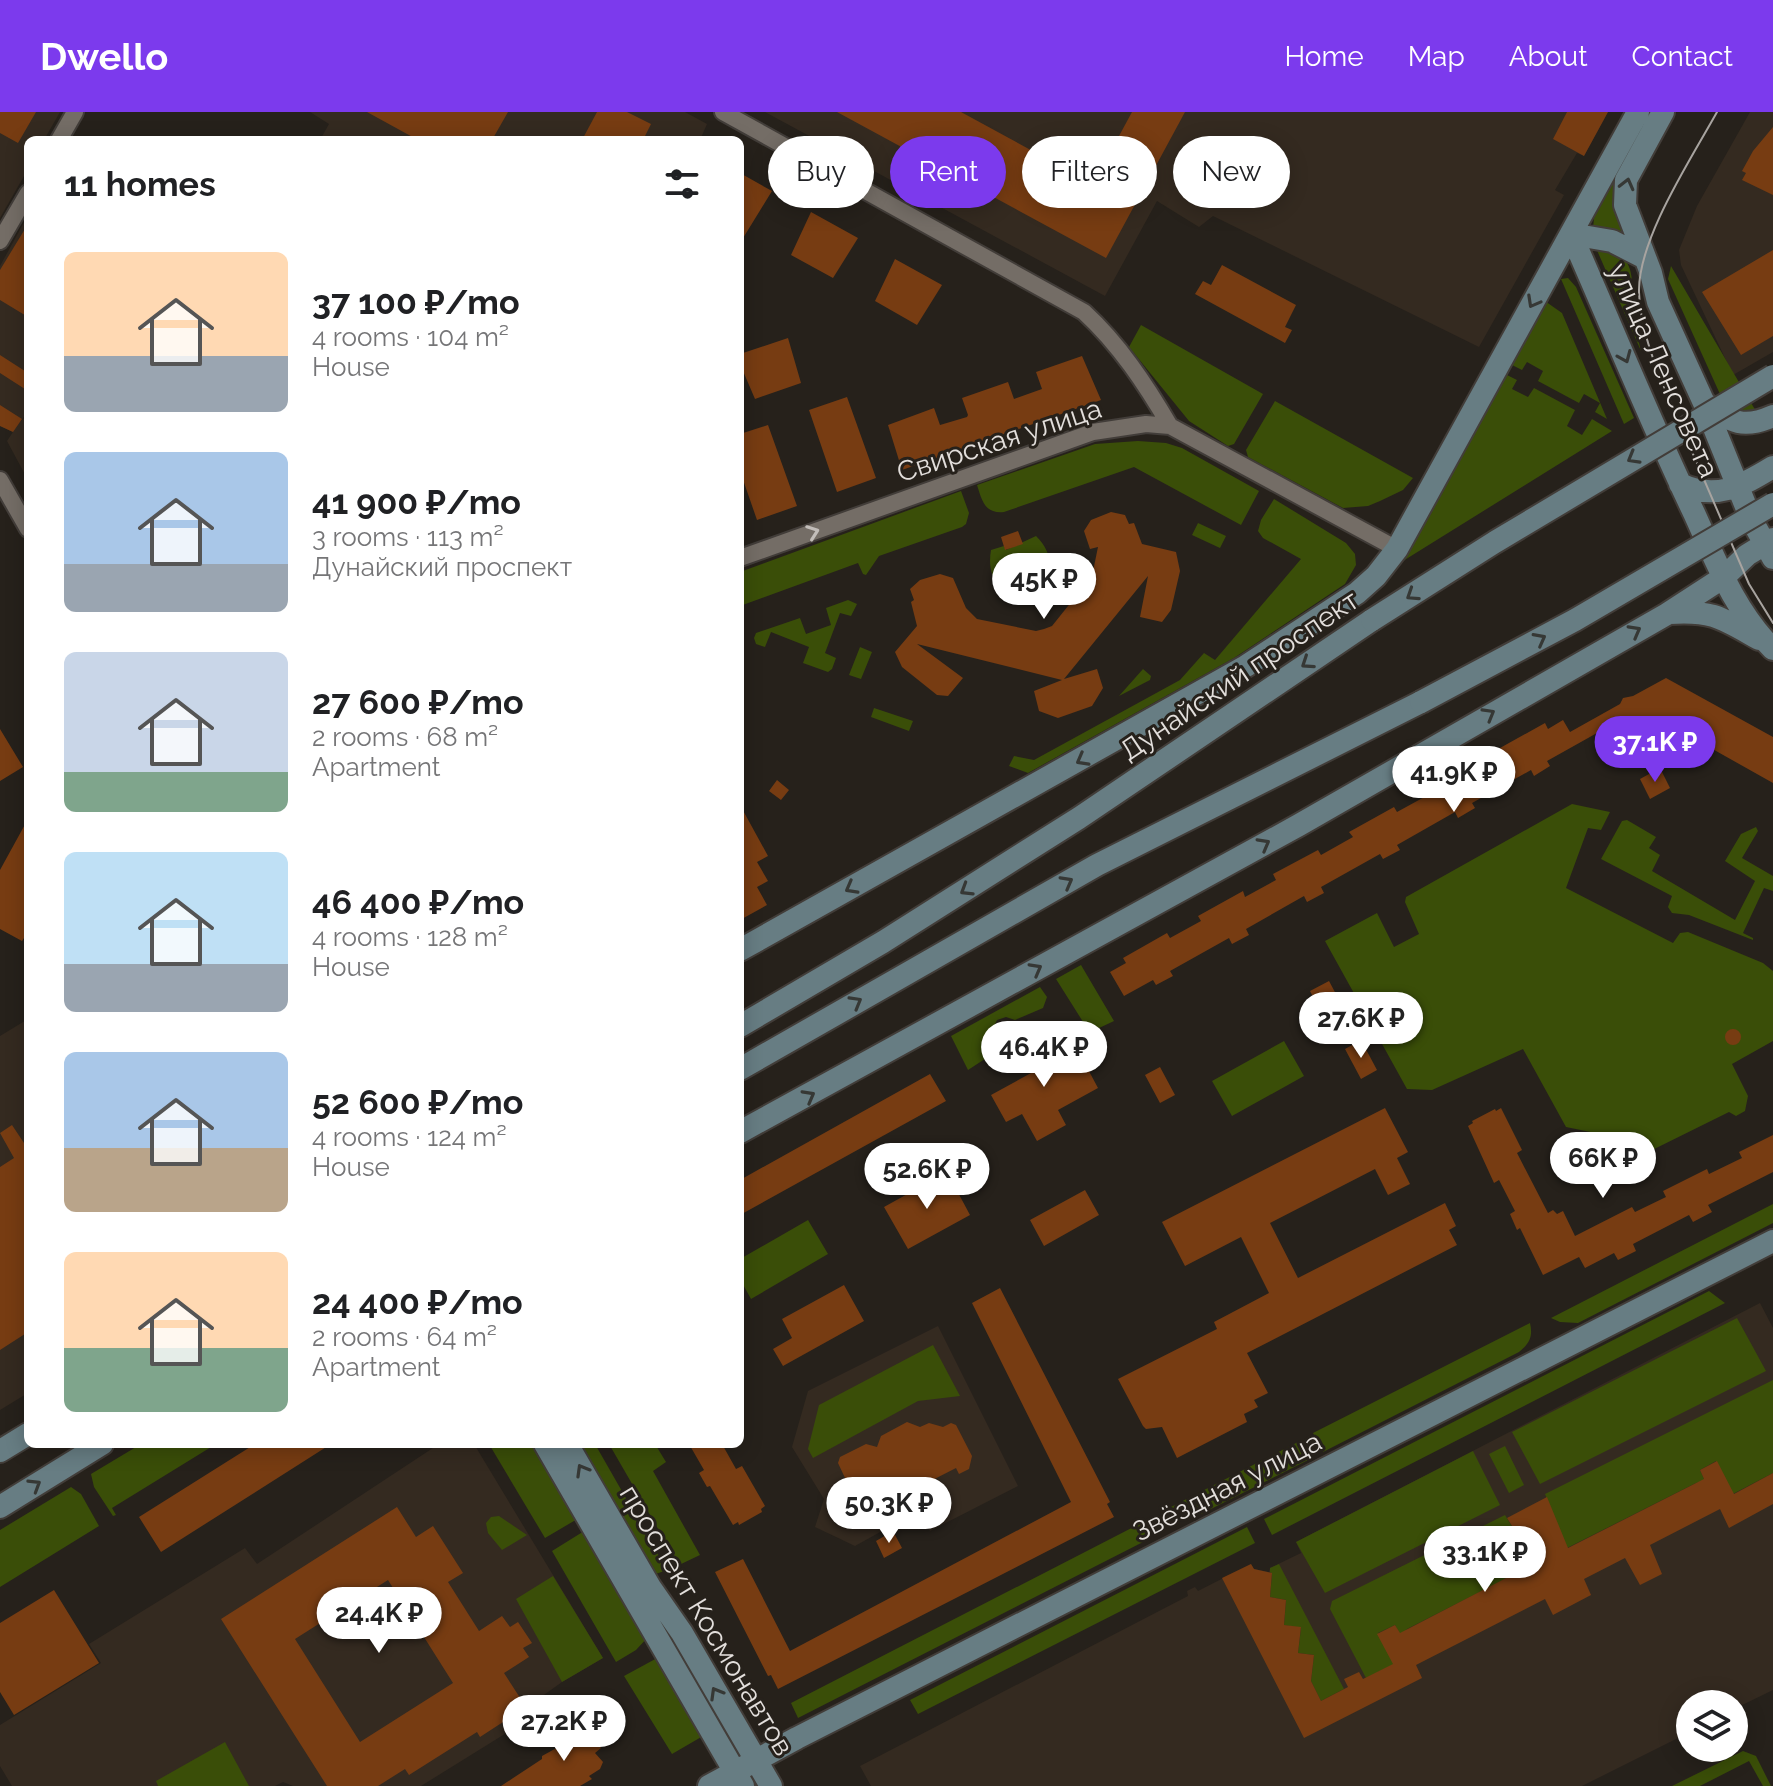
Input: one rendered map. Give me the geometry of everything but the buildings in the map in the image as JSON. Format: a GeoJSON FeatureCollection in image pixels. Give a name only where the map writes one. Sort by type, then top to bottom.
{"type":"FeatureCollection","features":[{"type":"Feature","properties":{"kind":"street"},"geometry":{"type":"LineString","coordinates":[[61,136],[75,112]]}},
{"type":"Feature","properties":{"kind":"street"},"geometry":{"type":"LineString","coordinates":[[723,112],[1084,312],[1099,326],[1148,388],[1170,426]]}},
{"type":"Feature","properties":{"kind":"street"},"geometry":{"type":"LineString","coordinates":[[744,948],[1246,666],[1352,597],[1383,568],[1397,549],[1638,112]]}},
{"type":"Feature","properties":{"kind":"street","name":"улица Ленсовета"},"geometry":{"type":"LineString","coordinates":[[1663,112],[1633,166],[1624,194],[1625,205],[1658,302],[1704,403],[1751,519],[1771,547]]}},
{"type":"Feature","properties":{"kind":"street"},"geometry":{"type":"LineString","coordinates":[[0,241],[24,200]]}},
{"type":"Feature","properties":{"kind":"street"},"geometry":{"type":"LineString","coordinates":[[1571,234],[1612,241],[1645,258]]}},
{"type":"Feature","properties":{"kind":"street","name":"улица Ленсовета"},"geometry":{"type":"LineString","coordinates":[[1571,234],[1724,577],[1755,629],[1771,647]]}},
{"type":"Feature","properties":{"kind":"street","name":"Дунайский проспект"},"geometry":{"type":"LineString","coordinates":[[744,1024],[883,942],[1068,825],[1372,620],[1508,534],[1773,376]]}},
{"type":"Feature","properties":{"kind":"street"},"geometry":{"type":"LineString","coordinates":[[1704,403],[1739,423],[1757,423],[1773,416]]}},
{"type":"Feature","properties":{"kind":"street","name":"Свирская улица"},"geometry":{"type":"LineString","coordinates":[[744,557],[1093,432],[1133,425],[1170,426],[1397,549]]}},
{"type":"Feature","properties":{"kind":"street"},"geometry":{"type":"LineString","coordinates":[[1680,484],[1709,493],[1738,488],[1773,467]]}},
{"type":"Feature","properties":{"kind":"street"},"geometry":{"type":"LineString","coordinates":[[0,480],[24,522]]}},
{"type":"Feature","properties":{"kind":"street"},"geometry":{"type":"LineString","coordinates":[[744,1067],[1097,865],[1421,702],[1575,620],[1773,504]]}},
{"type":"Feature","properties":{"kind":"street"},"geometry":{"type":"LineString","coordinates":[[744,1130],[1285,832],[1667,614],[1724,577],[1747,555],[1771,547]]}},
{"type":"Feature","properties":{"kind":"street"},"geometry":{"type":"LineString","coordinates":[[1667,614],[1699,611],[1712,614],[1771,647]]}},
{"type":"Feature","properties":{"kind":"street","name":"Звёздная улица"},"geometry":{"type":"LineString","coordinates":[[709,1786],[744,1772],[1773,1241]]}},
{"type":"Feature","properties":{"kind":"street"},"geometry":{"type":"LineString","coordinates":[[0,1451],[24,1436]]}},
{"type":"Feature","properties":{"kind":"street"},"geometry":{"type":"LineString","coordinates":[[0,1507],[96,1448]]}},
{"type":"Feature","properties":{"kind":"street","name":"проспект Космонавтов"},"geometry":{"type":"LineString","coordinates":[[547,1448],[744,1772],[771,1786]]}},
{"type":"Feature","properties":{"kind":"street","name":"проспект Космонавтов"},"geometry":{"type":"LineString","coordinates":[[569,1448],[650,1587],[682,1633],[744,1772]]}},
{"type":"Feature","properties":{"kind":"shaded area"},"geometry":{"type":"Polygon","coordinates":[[[0,112],[60,112],[46,136],[24,136],[24,176],[0,218],[0,112]]]}},
{"type":"Feature","properties":{"kind":"shaded area"},"geometry":{"type":"Polygon","coordinates":[[[310,112],[685,112],[707,124],[702,136],[322,136],[329,124],[310,112]]]}},
{"type":"Feature","properties":{"kind":"shaded area"},"geometry":{"type":"Polygon","coordinates":[[[765,112],[1608,112],[1584,156],[1577,153],[1555,190],[1564,195],[1479,347],[1213,216],[1199,227],[1157,201],[1157,136],[1022,136],[1022,208],[1153,208],[1105,296],[942,208],[1006,208],[1006,136],[890,136],[890,180],[874,171],[874,136],[809,136],[765,112]]]}},
{"type":"Feature","properties":{"kind":"shaded area"},"geometry":{"type":"Polygon","coordinates":[[[1750,112],[1773,112],[1773,352],[1733,375],[1681,265],[1679,250],[1697,206],[1750,112]]]}},
{"type":"Feature","properties":{"kind":"shaded area"},"geometry":{"type":"Polygon","coordinates":[[[24,222],[24,417],[20,422],[24,418],[24,473],[7,441],[13,432],[0,426],[0,266],[24,222]]]}},
{"type":"Feature","properties":{"kind":"shaded area"},"geometry":{"type":"Polygon","coordinates":[[[24,1021],[24,1395],[0,1410],[0,1036],[24,1021]]]}},
{"type":"Feature","properties":{"kind":"shaded area"},"geometry":{"type":"Polygon","coordinates":[[[1760,1303],[1773,1328],[1773,1690],[1748,1702],[1748,1690],[1676,1690],[1676,1739],[1582,1786],[871,1786],[860,1766],[1188,1596],[1187,1591],[1195,1587],[1198,1591],[1251,1564],[1254,1569],[1269,1572],[1270,1568],[1301,1553],[1296,1542],[1760,1303]]]}},
{"type":"Feature","properties":{"kind":"shaded area"},"geometry":{"type":"Polygon","coordinates":[[[938,1326],[1018,1486],[930,1531],[923,1519],[901,1529],[891,1526],[855,1546],[815,1527],[824,1499],[792,1447],[808,1391],[938,1326]]]}},
{"type":"Feature","properties":{"kind":"shaded area"},"geometry":{"type":"Polygon","coordinates":[[[433,1448],[476,1448],[603,1658],[527,1707],[532,1717],[421,1786],[293,1786],[283,1782],[275,1786],[12,1786],[0,1766],[0,1725],[101,1663],[89,1644],[245,1548],[257,1564],[433,1448]]]}},
{"type":"Feature","properties":{"kind":"green space"},"geometry":{"type":"Polygon","coordinates":[[[1615,179],[1614,209],[1626,237],[1593,229],[1594,218],[1615,179]]]}},
{"type":"Feature","properties":{"kind":"green space"},"geometry":{"type":"Polygon","coordinates":[[[1596,248],[1610,250],[1627,262],[1641,351],[1596,248]]]}},
{"type":"Feature","properties":{"kind":"green space"},"geometry":{"type":"Polygon","coordinates":[[[1671,266],[1757,413],[1743,414],[1724,403],[1668,279],[1671,266]]]}},
{"type":"Feature","properties":{"kind":"green space"},"geometry":{"type":"Polygon","coordinates":[[[1568,278],[1576,287],[1634,418],[1624,424],[1561,279],[1568,278]]]}},
{"type":"Feature","properties":{"kind":"green space"},"geometry":{"type":"Polygon","coordinates":[[[1542,299],[1562,313],[1607,419],[1595,412],[1600,403],[1584,394],[1579,403],[1538,381],[1543,371],[1527,362],[1522,370],[1508,363],[1542,299]]]}},
{"type":"Feature","properties":{"kind":"green space"},"geometry":{"type":"Polygon","coordinates":[[[1141,325],[1263,394],[1234,444],[1228,446],[1189,421],[1129,347],[1141,325]]]}},
{"type":"Feature","properties":{"kind":"green space"},"geometry":{"type":"Polygon","coordinates":[[[1503,373],[1517,380],[1512,389],[1528,397],[1534,388],[1575,410],[1567,426],[1582,435],[1592,419],[1612,431],[1403,561],[1503,373]]]}},
{"type":"Feature","properties":{"kind":"green space"},"geometry":{"type":"Polygon","coordinates":[[[1275,401],[1413,478],[1403,490],[1380,501],[1368,506],[1343,508],[1248,457],[1246,450],[1275,401]]]}},
{"type":"Feature","properties":{"kind":"green space"},"geometry":{"type":"Polygon","coordinates":[[[1166,443],[1182,448],[1259,491],[1241,525],[1134,467],[1004,512],[988,509],[977,485],[1095,444],[1166,443]]]}},
{"type":"Feature","properties":{"kind":"green space"},"geometry":{"type":"Polygon","coordinates":[[[961,491],[969,513],[962,527],[879,556],[866,575],[858,563],[744,605],[744,571],[961,491]]]}},
{"type":"Feature","properties":{"kind":"green space"},"geometry":{"type":"Polygon","coordinates":[[[1274,499],[1346,543],[1355,554],[1356,565],[1345,584],[1234,658],[1028,773],[1009,766],[1014,756],[1034,760],[1180,680],[1204,653],[1215,660],[1301,559],[1263,538],[1258,531],[1274,499]]]}},
{"type":"Feature","properties":{"kind":"green space"},"geometry":{"type":"Polygon","coordinates":[[[1198,523],[1226,536],[1220,548],[1192,535],[1198,523]]]}},
{"type":"Feature","properties":{"kind":"green space"},"geometry":{"type":"Polygon","coordinates":[[[1036,536],[1048,554],[1048,569],[1041,581],[1028,589],[1013,590],[1000,585],[992,572],[991,550],[1004,546],[1006,550],[1036,536]]]}},
{"type":"Feature","properties":{"kind":"green space"},"geometry":{"type":"Polygon","coordinates":[[[848,600],[857,604],[851,616],[840,613],[825,653],[836,658],[828,672],[803,663],[809,647],[771,632],[765,647],[756,644],[756,633],[800,618],[806,634],[831,625],[826,608],[848,600]]]}},
{"type":"Feature","properties":{"kind":"green space"},"geometry":{"type":"Polygon","coordinates":[[[860,647],[872,652],[861,679],[849,675],[860,647]]]}},
{"type":"Feature","properties":{"kind":"green space"},"geometry":{"type":"Polygon","coordinates":[[[1143,669],[1151,676],[1150,680],[1119,696],[1143,669]]]}},
{"type":"Feature","properties":{"kind":"green space"},"geometry":{"type":"Polygon","coordinates":[[[874,708],[913,721],[909,731],[871,717],[874,708]]]}},
{"type":"Feature","properties":{"kind":"green space"},"geometry":{"type":"Polygon","coordinates":[[[1572,804],[1610,812],[1601,830],[1588,828],[1566,888],[1673,943],[1680,933],[1688,932],[1763,963],[1773,971],[1773,1041],[1732,1064],[1748,1096],[1745,1111],[1736,1116],[1729,1112],[1632,1160],[1634,1166],[1624,1174],[1605,1135],[1566,1127],[1523,1049],[1432,1090],[1407,1089],[1325,941],[1377,913],[1394,947],[1419,934],[1405,902],[1406,897],[1572,804]]]}},
{"type":"Feature","properties":{"kind":"green space"},"geometry":{"type":"Polygon","coordinates":[[[1627,820],[1656,837],[1649,848],[1660,855],[1652,871],[1735,920],[1755,881],[1725,861],[1741,834],[1756,827],[1758,831],[1742,858],[1773,876],[1773,891],[1764,888],[1743,933],[1753,940],[1689,915],[1672,913],[1668,907],[1672,896],[1601,859],[1622,821],[1627,820]]]}},
{"type":"Feature","properties":{"kind":"green space"},"geometry":{"type":"Polygon","coordinates":[[[1081,965],[1114,1021],[1097,1029],[1085,1025],[1056,979],[1081,965]]]}},
{"type":"Feature","properties":{"kind":"green space"},"geometry":{"type":"Polygon","coordinates":[[[1040,987],[1047,997],[1043,1008],[1015,1020],[1006,1017],[997,1020],[992,1031],[995,1039],[985,1046],[991,1055],[968,1070],[951,1036],[1040,987]]]}},
{"type":"Feature","properties":{"kind":"green space"},"geometry":{"type":"Polygon","coordinates":[[[1284,1041],[1304,1076],[1232,1116],[1212,1081],[1284,1041]]]}},
{"type":"Feature","properties":{"kind":"green space"},"geometry":{"type":"Polygon","coordinates":[[[1773,1204],[1773,1223],[1578,1323],[1551,1318],[1773,1204]]]}},
{"type":"Feature","properties":{"kind":"green space"},"geometry":{"type":"Polygon","coordinates":[[[808,1220],[828,1254],[751,1299],[744,1286],[744,1257],[808,1220]]]}},
{"type":"Feature","properties":{"kind":"green space"},"geometry":{"type":"Polygon","coordinates":[[[1709,1291],[1725,1303],[1272,1535],[1264,1519],[1709,1291]]]}},
{"type":"Feature","properties":{"kind":"green space"},"geometry":{"type":"Polygon","coordinates":[[[1737,1318],[1766,1371],[1540,1484],[1512,1432],[1737,1318]]]}},
{"type":"Feature","properties":{"kind":"green space"},"geometry":{"type":"Polygon","coordinates":[[[1530,1323],[1530,1339],[1519,1352],[1323,1452],[1313,1433],[1530,1323]]]}},
{"type":"Feature","properties":{"kind":"green space"},"geometry":{"type":"Polygon","coordinates":[[[933,1345],[960,1396],[918,1401],[813,1458],[808,1449],[819,1405],[933,1345]]]}},
{"type":"Feature","properties":{"kind":"green space"},"geometry":{"type":"Polygon","coordinates":[[[1773,1380],[1773,1473],[1729,1496],[1716,1461],[1700,1470],[1705,1481],[1567,1548],[1545,1494],[1773,1380]]]}},
{"type":"Feature","properties":{"kind":"green space"},"geometry":{"type":"Polygon","coordinates":[[[1302,1440],[1312,1458],[1201,1514],[1192,1515],[1171,1507],[1302,1440]]]}},
{"type":"Feature","properties":{"kind":"green space"},"geometry":{"type":"Polygon","coordinates":[[[1505,1446],[1524,1485],[1509,1493],[1489,1454],[1505,1446]]]}},
{"type":"Feature","properties":{"kind":"green space"},"geometry":{"type":"Polygon","coordinates":[[[134,1448],[210,1448],[112,1508],[116,1515],[113,1516],[94,1487],[91,1474],[134,1448]]]}},
{"type":"Feature","properties":{"kind":"green space"},"geometry":{"type":"Polygon","coordinates":[[[491,1448],[537,1448],[579,1518],[545,1538],[491,1448]]]}},
{"type":"Feature","properties":{"kind":"green space"},"geometry":{"type":"Polygon","coordinates":[[[580,1448],[597,1448],[667,1570],[653,1575],[580,1448]]]}},
{"type":"Feature","properties":{"kind":"green space"},"geometry":{"type":"Polygon","coordinates":[[[611,1448],[657,1448],[666,1462],[653,1471],[700,1555],[679,1565],[611,1448]]]}},
{"type":"Feature","properties":{"kind":"green space"},"geometry":{"type":"Polygon","coordinates":[[[1473,1451],[1500,1505],[1325,1593],[1296,1542],[1473,1451]]]}},
{"type":"Feature","properties":{"kind":"green space"},"geometry":{"type":"Polygon","coordinates":[[[71,1487],[81,1494],[99,1526],[0,1587],[0,1530],[71,1487]]]}},
{"type":"Feature","properties":{"kind":"green space"},"geometry":{"type":"Polygon","coordinates":[[[1505,1515],[1527,1551],[1520,1555],[1527,1568],[1407,1629],[1401,1636],[1395,1625],[1378,1633],[1398,1662],[1366,1678],[1330,1609],[1332,1601],[1505,1515]]]}},
{"type":"Feature","properties":{"kind":"green space"},"geometry":{"type":"Polygon","coordinates":[[[499,1516],[527,1535],[502,1550],[488,1533],[486,1523],[491,1517],[499,1516]]]}},
{"type":"Feature","properties":{"kind":"green space"},"geometry":{"type":"Polygon","coordinates":[[[1151,1518],[1150,1534],[1145,1541],[798,1718],[791,1703],[1151,1518]]]}},
{"type":"Feature","properties":{"kind":"green space"},"geometry":{"type":"Polygon","coordinates":[[[1247,1527],[1255,1543],[918,1714],[910,1700],[1247,1527]]]}},
{"type":"Feature","properties":{"kind":"green space"},"geometry":{"type":"Polygon","coordinates":[[[586,1533],[648,1637],[636,1650],[616,1662],[552,1551],[586,1533]]]}},
{"type":"Feature","properties":{"kind":"green space"},"geometry":{"type":"Polygon","coordinates":[[[1279,1564],[1344,1689],[1321,1701],[1311,1681],[1314,1655],[1298,1653],[1301,1628],[1284,1625],[1286,1600],[1270,1597],[1270,1568],[1279,1564]]]}},
{"type":"Feature","properties":{"kind":"green space"},"geometry":{"type":"Polygon","coordinates":[[[553,1576],[603,1658],[562,1682],[516,1599],[553,1576]]]}},
{"type":"Feature","properties":{"kind":"green space"},"geometry":{"type":"Polygon","coordinates":[[[659,1657],[703,1736],[672,1754],[624,1676],[659,1657]]]}},
{"type":"Feature","properties":{"kind":"green space"},"geometry":{"type":"Polygon","coordinates":[[[225,1742],[249,1786],[158,1786],[156,1781],[225,1742]]]}},
{"type":"Feature","properties":{"kind":"green space"},"geometry":{"type":"Polygon","coordinates":[[[1748,1753],[1756,1756],[1771,1786],[1763,1786],[1749,1761],[1748,1753]]]}},
{"type":"Feature","properties":{"kind":"green space"},"geometry":{"type":"Polygon","coordinates":[[[1721,1762],[1747,1762],[1700,1786],[1672,1786],[1721,1762]]]}},
{"type":"Feature","properties":{"kind":"tram line"},"geometry":{"type":"LineString","coordinates":[[1717,112],[1656,224],[1641,271],[1640,303],[1659,375],[1749,584],[1773,623]]}}]}
